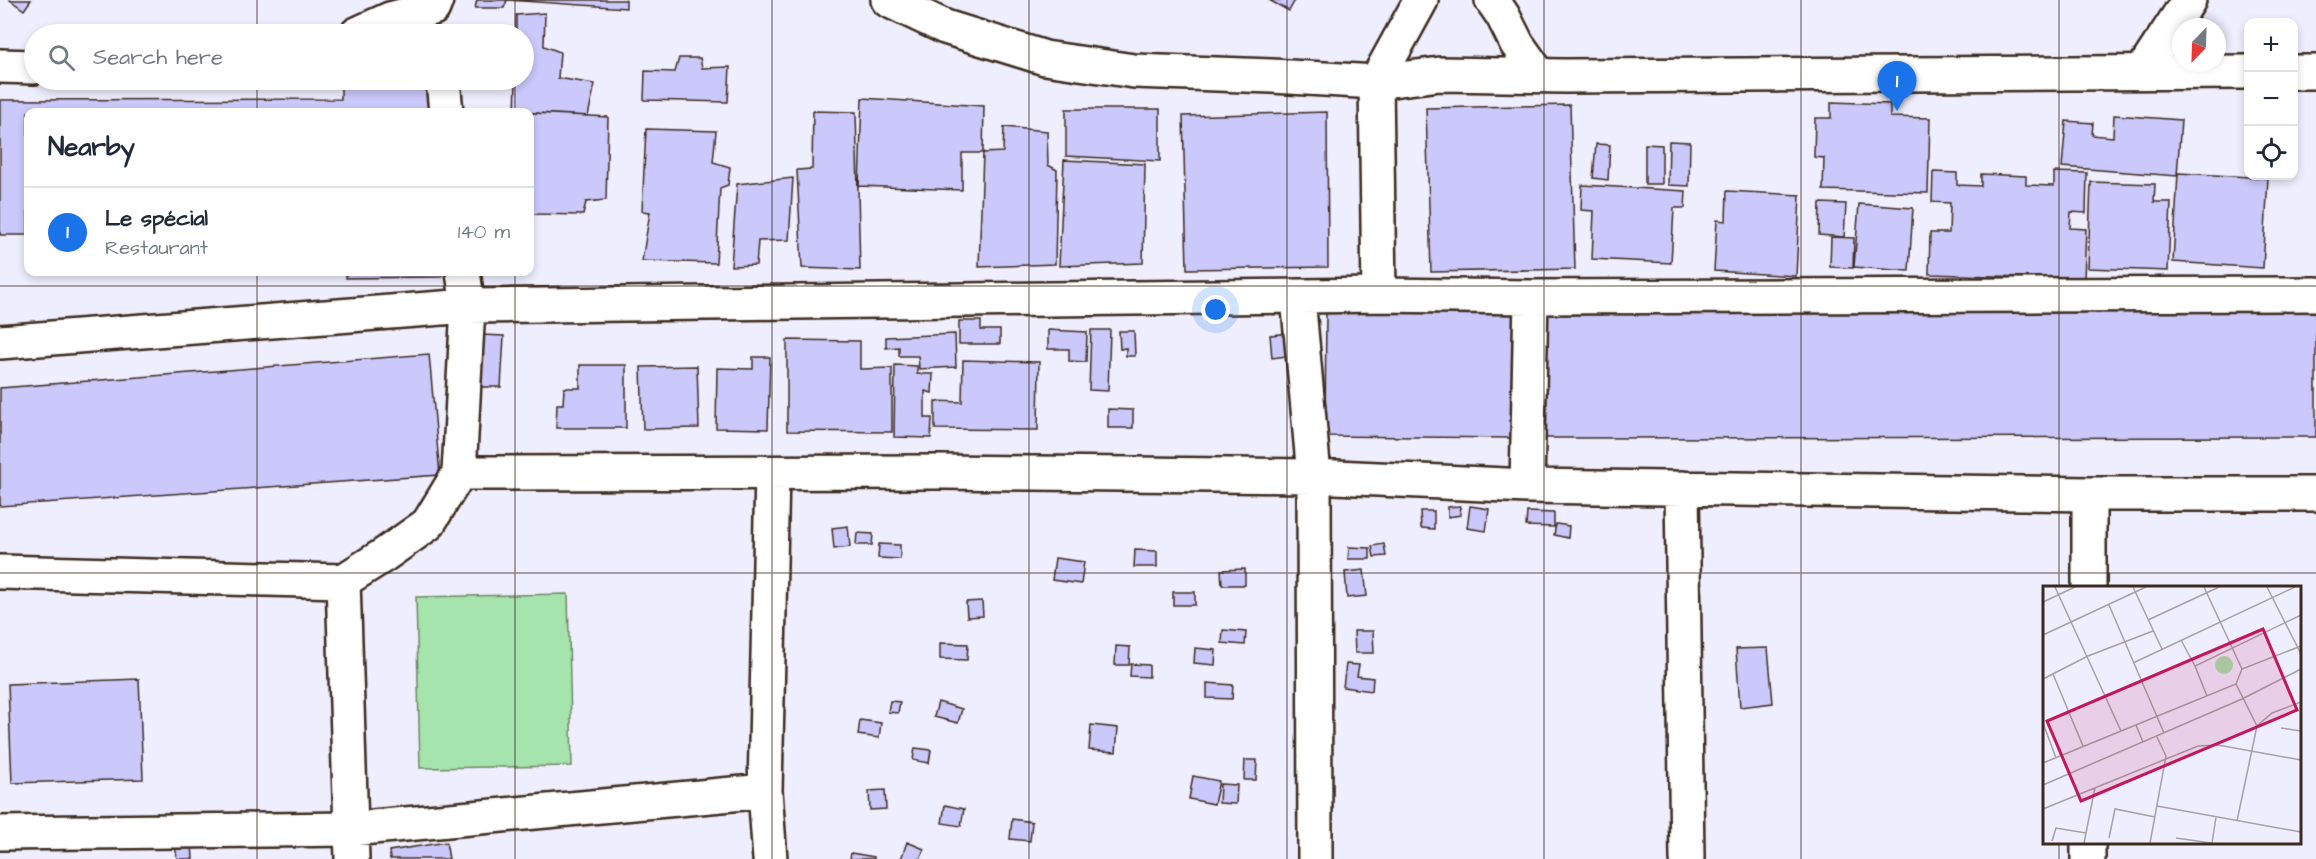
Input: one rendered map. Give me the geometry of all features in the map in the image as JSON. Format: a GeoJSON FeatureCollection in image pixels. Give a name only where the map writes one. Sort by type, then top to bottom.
{"type":"FeatureCollection","features":[{"type":"Feature","properties":{"kind":"street"},"geometry":{"type":"LineString","coordinates":[[888,0],[945,27],[1045,58],[1134,71],[1376,82],[1440,74],[2244,72]]}},
{"type":"Feature","properties":{"kind":"street"},"geometry":{"type":"LineString","coordinates":[[1378,295],[1376,82],[1421,0]]}},
{"type":"Feature","properties":{"kind":"street"},"geometry":{"type":"LineString","coordinates":[[1492,0],[1517,44],[1539,75]]}},
{"type":"Feature","properties":{"kind":"street"},"geometry":{"type":"LineString","coordinates":[[2142,72],[2189,0]]}},
{"type":"Feature","properties":{"kind":"street"},"geometry":{"type":"LineString","coordinates":[[379,24],[390,19],[435,14]]}},
{"type":"Feature","properties":{"kind":"street"},"geometry":{"type":"LineString","coordinates":[[0,66],[24,67]]}},
{"type":"Feature","properties":{"kind":"street"},"geometry":{"type":"LineString","coordinates":[[2298,72],[2316,72]]}},
{"type":"Feature","properties":{"kind":"street"},"geometry":{"type":"LineString","coordinates":[[444,90],[446,108]]}},
{"type":"Feature","properties":{"kind":"street"},"geometry":{"type":"LineString","coordinates":[[0,572],[343,581],[384,555],[428,524],[459,473],[468,306],[464,276]]}},
{"type":"Feature","properties":{"kind":"street"},"geometry":{"type":"LineString","coordinates":[[0,342],[468,306],[1378,295],[1531,297],[2316,294]]}},
{"type":"Feature","properties":{"kind":"street"},"geometry":{"type":"LineString","coordinates":[[1298,297],[1314,476],[1315,859]]}},
{"type":"Feature","properties":{"kind":"street"},"geometry":{"type":"LineString","coordinates":[[1527,486],[1531,297]]}},
{"type":"Feature","properties":{"kind":"street"},"geometry":{"type":"LineString","coordinates":[[459,473],[941,472],[1314,476],[1527,486],[2089,494],[2316,494]]}},
{"type":"Feature","properties":{"kind":"street"},"geometry":{"type":"LineString","coordinates":[[770,859],[765,791],[772,473]]}},
{"type":"Feature","properties":{"kind":"street"},"geometry":{"type":"LineString","coordinates":[[1682,488],[1687,859]]}},
{"type":"Feature","properties":{"kind":"street"},"geometry":{"type":"LineString","coordinates":[[2089,494],[2089,586]]}},
{"type":"Feature","properties":{"kind":"street"},"geometry":{"type":"LineString","coordinates":[[343,581],[352,844]]}},
{"type":"Feature","properties":{"kind":"street"},"geometry":{"type":"LineString","coordinates":[[0,833],[352,844],[765,791]]}},
{"type":"Feature","properties":{"kind":"green space"},"geometry":{"type":"Polygon","coordinates":[[[568,594],[572,766],[420,768],[416,597],[568,594]]]}},
{"type":"Feature","properties":{"kind":"building"},"geometry":{"type":"Polygon","coordinates":[[[10,0],[31,0],[24,10],[10,0]]]}},
{"type":"Feature","properties":{"kind":"building"},"geometry":{"type":"Polygon","coordinates":[[[477,0],[507,0],[504,8],[475,8],[477,0]]]}},
{"type":"Feature","properties":{"kind":"building"},"geometry":{"type":"Polygon","coordinates":[[[507,0],[626,0],[626,8],[507,0]]]}},
{"type":"Feature","properties":{"kind":"building"},"geometry":{"type":"Polygon","coordinates":[[[1269,0],[1295,0],[1289,11],[1269,0]]]}},
{"type":"Feature","properties":{"kind":"building"},"geometry":{"type":"Polygon","coordinates":[[[545,13],[544,46],[560,52],[558,78],[595,84],[588,116],[534,113],[534,108],[515,108],[516,90],[534,90],[534,24],[516,24],[516,15],[545,13]]]}},
{"type":"Feature","properties":{"kind":"building"},"geometry":{"type":"Polygon","coordinates":[[[679,58],[700,58],[702,68],[730,67],[728,102],[644,100],[645,71],[675,72],[679,58]]]}},
{"type":"Feature","properties":{"kind":"building"},"geometry":{"type":"Polygon","coordinates":[[[341,90],[440,90],[440,108],[24,108],[24,235],[0,235],[0,100],[341,99],[341,90]]]}},
{"type":"Feature","properties":{"kind":"building"},"geometry":{"type":"Polygon","coordinates":[[[862,98],[984,106],[983,153],[962,153],[962,190],[859,186],[862,98]]]}},
{"type":"Feature","properties":{"kind":"building"},"geometry":{"type":"Polygon","coordinates":[[[1831,102],[1890,104],[1890,117],[1930,118],[1928,193],[1823,190],[1824,158],[1814,157],[1815,118],[1831,118],[1831,102]]]}},
{"type":"Feature","properties":{"kind":"building"},"geometry":{"type":"Polygon","coordinates":[[[1570,105],[1575,269],[1431,272],[1426,108],[1570,105]]]}},
{"type":"Feature","properties":{"kind":"building"},"geometry":{"type":"Polygon","coordinates":[[[1066,109],[1160,109],[1160,161],[1066,156],[1066,109]]]}},
{"type":"Feature","properties":{"kind":"building"},"geometry":{"type":"Polygon","coordinates":[[[813,111],[856,112],[860,270],[802,268],[797,170],[812,169],[813,111]]]}},
{"type":"Feature","properties":{"kind":"building"},"geometry":{"type":"Polygon","coordinates":[[[1327,112],[1328,267],[1187,269],[1183,116],[1327,112]]]}},
{"type":"Feature","properties":{"kind":"building"},"geometry":{"type":"Polygon","coordinates":[[[534,113],[608,117],[606,200],[586,202],[583,215],[534,214],[534,113]]]}},
{"type":"Feature","properties":{"kind":"building"},"geometry":{"type":"Polygon","coordinates":[[[2114,115],[2181,120],[2177,176],[2062,167],[2066,121],[2093,123],[2092,135],[2113,137],[2114,115]]]}},
{"type":"Feature","properties":{"kind":"building"},"geometry":{"type":"Polygon","coordinates":[[[1004,127],[1047,131],[1048,165],[1057,170],[1055,264],[979,267],[983,153],[1003,152],[1004,127]]]}},
{"type":"Feature","properties":{"kind":"building"},"geometry":{"type":"Polygon","coordinates":[[[646,129],[716,131],[713,162],[730,167],[728,185],[720,188],[716,263],[642,261],[650,212],[642,211],[646,129]]]}},
{"type":"Feature","properties":{"kind":"building"},"geometry":{"type":"Polygon","coordinates":[[[1669,141],[1690,142],[1689,186],[1668,185],[1669,141]]]}},
{"type":"Feature","properties":{"kind":"building"},"geometry":{"type":"Polygon","coordinates":[[[1596,144],[1610,145],[1608,180],[1593,178],[1596,144]]]}},
{"type":"Feature","properties":{"kind":"building"},"geometry":{"type":"Polygon","coordinates":[[[1645,144],[1662,145],[1662,184],[1645,184],[1645,144]]]}},
{"type":"Feature","properties":{"kind":"building"},"geometry":{"type":"Polygon","coordinates":[[[1064,160],[1145,164],[1143,263],[1059,266],[1064,160]]]}},
{"type":"Feature","properties":{"kind":"building"},"geometry":{"type":"Polygon","coordinates":[[[1933,172],[1957,173],[1957,185],[1981,186],[1981,174],[2026,176],[2026,185],[2054,186],[2054,172],[2087,173],[2086,213],[2071,212],[2070,228],[2086,229],[2084,279],[1929,274],[1930,233],[1949,233],[1950,203],[1932,202],[1933,172]]]}},
{"type":"Feature","properties":{"kind":"building"},"geometry":{"type":"Polygon","coordinates":[[[2178,173],[2244,177],[2244,180],[2268,180],[2263,268],[2173,262],[2178,173]]]}},
{"type":"Feature","properties":{"kind":"building"},"geometry":{"type":"Polygon","coordinates":[[[793,178],[789,240],[758,241],[756,265],[731,266],[737,184],[793,178]]]}},
{"type":"Feature","properties":{"kind":"building"},"geometry":{"type":"Polygon","coordinates":[[[2091,182],[2155,184],[2154,202],[2171,202],[2168,271],[2088,268],[2091,182]]]}},
{"type":"Feature","properties":{"kind":"building"},"geometry":{"type":"Polygon","coordinates":[[[1582,185],[1686,191],[1685,208],[1674,208],[1671,263],[1592,259],[1594,211],[1581,210],[1582,185]]]}},
{"type":"Feature","properties":{"kind":"building"},"geometry":{"type":"Polygon","coordinates":[[[1727,191],[1800,195],[1796,276],[1714,271],[1717,220],[1726,221],[1727,191]]]}},
{"type":"Feature","properties":{"kind":"building"},"geometry":{"type":"Polygon","coordinates":[[[1820,203],[1846,204],[1844,237],[1819,235],[1820,203]]]}},
{"type":"Feature","properties":{"kind":"building"},"geometry":{"type":"Polygon","coordinates":[[[1859,204],[1913,208],[1909,271],[1854,267],[1859,204]]]}},
{"type":"Feature","properties":{"kind":"building"},"geometry":{"type":"Polygon","coordinates":[[[1831,237],[1854,238],[1853,268],[1830,267],[1831,237]]]}},
{"type":"Feature","properties":{"kind":"building"},"geometry":{"type":"Polygon","coordinates":[[[346,276],[442,276],[442,277],[346,278],[346,276]]]}},
{"type":"Feature","properties":{"kind":"building"},"geometry":{"type":"Polygon","coordinates":[[[1326,310],[1513,312],[1512,438],[1325,436],[1326,310]]]}},
{"type":"Feature","properties":{"kind":"building"},"geometry":{"type":"Polygon","coordinates":[[[2316,310],[2316,437],[1543,438],[1543,311],[2316,310]]]}},
{"type":"Feature","properties":{"kind":"building"},"geometry":{"type":"Polygon","coordinates":[[[959,321],[981,321],[981,330],[1000,330],[1000,344],[959,344],[959,321]]]}},
{"type":"Feature","properties":{"kind":"building"},"geometry":{"type":"Polygon","coordinates":[[[1048,330],[1087,332],[1086,362],[1069,361],[1069,349],[1048,349],[1048,330]]]}},
{"type":"Feature","properties":{"kind":"building"},"geometry":{"type":"Polygon","coordinates":[[[1091,330],[1110,330],[1108,391],[1089,390],[1091,330]]]}},
{"type":"Feature","properties":{"kind":"building"},"geometry":{"type":"Polygon","coordinates":[[[1119,331],[1134,331],[1135,356],[1126,356],[1126,348],[1120,349],[1119,331]]]}},
{"type":"Feature","properties":{"kind":"building"},"geometry":{"type":"Polygon","coordinates":[[[1292,333],[1295,355],[1272,358],[1270,335],[1292,333]]]}},
{"type":"Feature","properties":{"kind":"building"},"geometry":{"type":"Polygon","coordinates":[[[955,334],[956,367],[919,369],[918,356],[899,356],[899,347],[886,348],[886,337],[955,334]]]}},
{"type":"Feature","properties":{"kind":"building"},"geometry":{"type":"Polygon","coordinates":[[[481,335],[504,336],[501,387],[478,387],[481,335]]]}},
{"type":"Feature","properties":{"kind":"building"},"geometry":{"type":"Polygon","coordinates":[[[787,340],[860,341],[860,369],[892,368],[892,432],[787,431],[787,340]]]}},
{"type":"Feature","properties":{"kind":"building"},"geometry":{"type":"Polygon","coordinates":[[[429,354],[440,475],[0,506],[0,388],[429,354]]]}},
{"type":"Feature","properties":{"kind":"building"},"geometry":{"type":"Polygon","coordinates":[[[753,357],[770,357],[768,429],[716,428],[717,368],[753,369],[753,357]]]}},
{"type":"Feature","properties":{"kind":"building"},"geometry":{"type":"Polygon","coordinates":[[[963,360],[1039,362],[1038,430],[935,429],[935,401],[962,402],[963,360]]]}},
{"type":"Feature","properties":{"kind":"building"},"geometry":{"type":"Polygon","coordinates":[[[580,365],[626,365],[626,428],[556,428],[557,404],[563,404],[564,388],[580,388],[580,365]]]}},
{"type":"Feature","properties":{"kind":"building"},"geometry":{"type":"Polygon","coordinates":[[[895,365],[917,366],[917,374],[933,374],[932,393],[925,391],[925,418],[932,418],[931,438],[894,437],[895,365]]]}},
{"type":"Feature","properties":{"kind":"building"},"geometry":{"type":"Polygon","coordinates":[[[697,366],[699,428],[643,429],[641,367],[697,366]]]}},
{"type":"Feature","properties":{"kind":"building"},"geometry":{"type":"Polygon","coordinates":[[[1108,409],[1133,410],[1133,428],[1108,428],[1108,409]]]}},
{"type":"Feature","properties":{"kind":"building"},"geometry":{"type":"Polygon","coordinates":[[[1460,506],[1461,515],[1448,517],[1448,507],[1460,506]]]}},
{"type":"Feature","properties":{"kind":"building"},"geometry":{"type":"Polygon","coordinates":[[[1470,506],[1489,509],[1486,531],[1467,528],[1470,506]]]}},
{"type":"Feature","properties":{"kind":"building"},"geometry":{"type":"Polygon","coordinates":[[[1420,511],[1434,511],[1434,529],[1421,528],[1420,511]]]}},
{"type":"Feature","properties":{"kind":"building"},"geometry":{"type":"Polygon","coordinates":[[[1527,512],[1554,513],[1554,527],[1526,526],[1527,512]]]}},
{"type":"Feature","properties":{"kind":"building"},"geometry":{"type":"Polygon","coordinates":[[[1556,524],[1569,526],[1568,538],[1554,535],[1556,524]]]}},
{"type":"Feature","properties":{"kind":"building"},"geometry":{"type":"Polygon","coordinates":[[[848,526],[850,547],[834,549],[832,528],[848,526]]]}},
{"type":"Feature","properties":{"kind":"building"},"geometry":{"type":"Polygon","coordinates":[[[857,533],[873,534],[872,545],[856,545],[857,533]]]}},
{"type":"Feature","properties":{"kind":"building"},"geometry":{"type":"Polygon","coordinates":[[[879,544],[900,545],[900,559],[878,558],[879,544]]]}},
{"type":"Feature","properties":{"kind":"building"},"geometry":{"type":"Polygon","coordinates":[[[1384,544],[1386,556],[1374,557],[1372,546],[1384,544]]]}},
{"type":"Feature","properties":{"kind":"building"},"geometry":{"type":"Polygon","coordinates":[[[1349,547],[1370,548],[1370,559],[1348,559],[1349,547]]]}},
{"type":"Feature","properties":{"kind":"building"},"geometry":{"type":"Polygon","coordinates":[[[1135,550],[1157,551],[1157,567],[1134,567],[1135,550]]]}},
{"type":"Feature","properties":{"kind":"building"},"geometry":{"type":"Polygon","coordinates":[[[1055,558],[1084,562],[1081,584],[1052,580],[1055,558]]]}},
{"type":"Feature","properties":{"kind":"building"},"geometry":{"type":"Polygon","coordinates":[[[1245,569],[1245,585],[1222,585],[1221,570],[1245,569]]]}},
{"type":"Feature","properties":{"kind":"building"},"geometry":{"type":"Polygon","coordinates":[[[1364,570],[1367,596],[1347,598],[1345,572],[1364,570]]]}},
{"type":"Feature","properties":{"kind":"building"},"geometry":{"type":"Polygon","coordinates":[[[1173,592],[1195,592],[1195,605],[1173,605],[1173,592]]]}},
{"type":"Feature","properties":{"kind":"building"},"geometry":{"type":"Polygon","coordinates":[[[982,601],[983,616],[967,617],[966,602],[982,601]]]}},
{"type":"Feature","properties":{"kind":"building"},"geometry":{"type":"Polygon","coordinates":[[[1223,630],[1246,632],[1245,645],[1222,643],[1223,630]]]}},
{"type":"Feature","properties":{"kind":"building"},"geometry":{"type":"Polygon","coordinates":[[[1354,631],[1373,631],[1374,653],[1355,653],[1354,631]]]}},
{"type":"Feature","properties":{"kind":"building"},"geometry":{"type":"Polygon","coordinates":[[[940,643],[968,644],[967,660],[940,659],[940,643]]]}},
{"type":"Feature","properties":{"kind":"building"},"geometry":{"type":"Polygon","coordinates":[[[1116,646],[1130,647],[1129,665],[1115,665],[1116,646]]]}},
{"type":"Feature","properties":{"kind":"building"},"geometry":{"type":"Polygon","coordinates":[[[1195,648],[1216,650],[1215,665],[1194,663],[1195,648]]]}},
{"type":"Feature","properties":{"kind":"building"},"geometry":{"type":"Polygon","coordinates":[[[1768,648],[1773,703],[1740,707],[1736,649],[1768,648]]]}},
{"type":"Feature","properties":{"kind":"building"},"geometry":{"type":"Polygon","coordinates":[[[1131,664],[1149,665],[1149,677],[1130,676],[1131,664]]]}},
{"type":"Feature","properties":{"kind":"building"},"geometry":{"type":"Polygon","coordinates":[[[1346,664],[1359,665],[1357,676],[1373,678],[1372,691],[1343,687],[1346,664]]]}},
{"type":"Feature","properties":{"kind":"building"},"geometry":{"type":"Polygon","coordinates":[[[139,679],[143,779],[12,783],[8,684],[139,679]]]}},
{"type":"Feature","properties":{"kind":"building"},"geometry":{"type":"Polygon","coordinates":[[[1207,683],[1233,685],[1232,699],[1207,698],[1207,683]]]}},
{"type":"Feature","properties":{"kind":"building"},"geometry":{"type":"Polygon","coordinates":[[[890,701],[900,702],[898,713],[888,712],[890,701]]]}},
{"type":"Feature","properties":{"kind":"building"},"geometry":{"type":"Polygon","coordinates":[[[938,702],[962,709],[958,723],[934,717],[938,702]]]}},
{"type":"Feature","properties":{"kind":"building"},"geometry":{"type":"Polygon","coordinates":[[[860,720],[881,723],[879,738],[858,735],[860,720]]]}},
{"type":"Feature","properties":{"kind":"building"},"geometry":{"type":"Polygon","coordinates":[[[1091,725],[1118,728],[1116,752],[1089,750],[1091,725]]]}},
{"type":"Feature","properties":{"kind":"building"},"geometry":{"type":"Polygon","coordinates":[[[915,748],[931,750],[929,763],[913,760],[915,748]]]}},
{"type":"Feature","properties":{"kind":"building"},"geometry":{"type":"Polygon","coordinates":[[[1245,760],[1257,760],[1256,780],[1244,780],[1245,760]]]}},
{"type":"Feature","properties":{"kind":"building"},"geometry":{"type":"Polygon","coordinates":[[[1193,776],[1219,781],[1214,804],[1189,799],[1193,776]]]}},
{"type":"Feature","properties":{"kind":"building"},"geometry":{"type":"Polygon","coordinates":[[[1220,784],[1237,785],[1236,804],[1219,803],[1220,784]]]}},
{"type":"Feature","properties":{"kind":"building"},"geometry":{"type":"Polygon","coordinates":[[[885,790],[886,809],[870,810],[869,791],[885,790]]]}},
{"type":"Feature","properties":{"kind":"building"},"geometry":{"type":"Polygon","coordinates":[[[945,805],[964,809],[961,826],[942,823],[945,805]]]}},
{"type":"Feature","properties":{"kind":"building"},"geometry":{"type":"Polygon","coordinates":[[[1012,819],[1032,822],[1030,841],[1010,839],[1012,819]]]}},
{"type":"Feature","properties":{"kind":"building"},"geometry":{"type":"Polygon","coordinates":[[[446,842],[449,859],[390,859],[389,851],[446,842]]]}},
{"type":"Feature","properties":{"kind":"building"},"geometry":{"type":"Polygon","coordinates":[[[907,842],[924,849],[920,859],[901,859],[907,842]]]}},
{"type":"Feature","properties":{"kind":"building"},"geometry":{"type":"Polygon","coordinates":[[[192,843],[193,859],[177,859],[175,844],[192,843]]]}},
{"type":"Feature","properties":{"kind":"building"},"geometry":{"type":"Polygon","coordinates":[[[851,853],[874,857],[874,859],[850,859],[851,853]]]}},
{"type":"Feature","properties":{"kind":"place","name":"Le spécial"},"geometry":{"type":"Point","coordinates":[1897,111]}}]}
